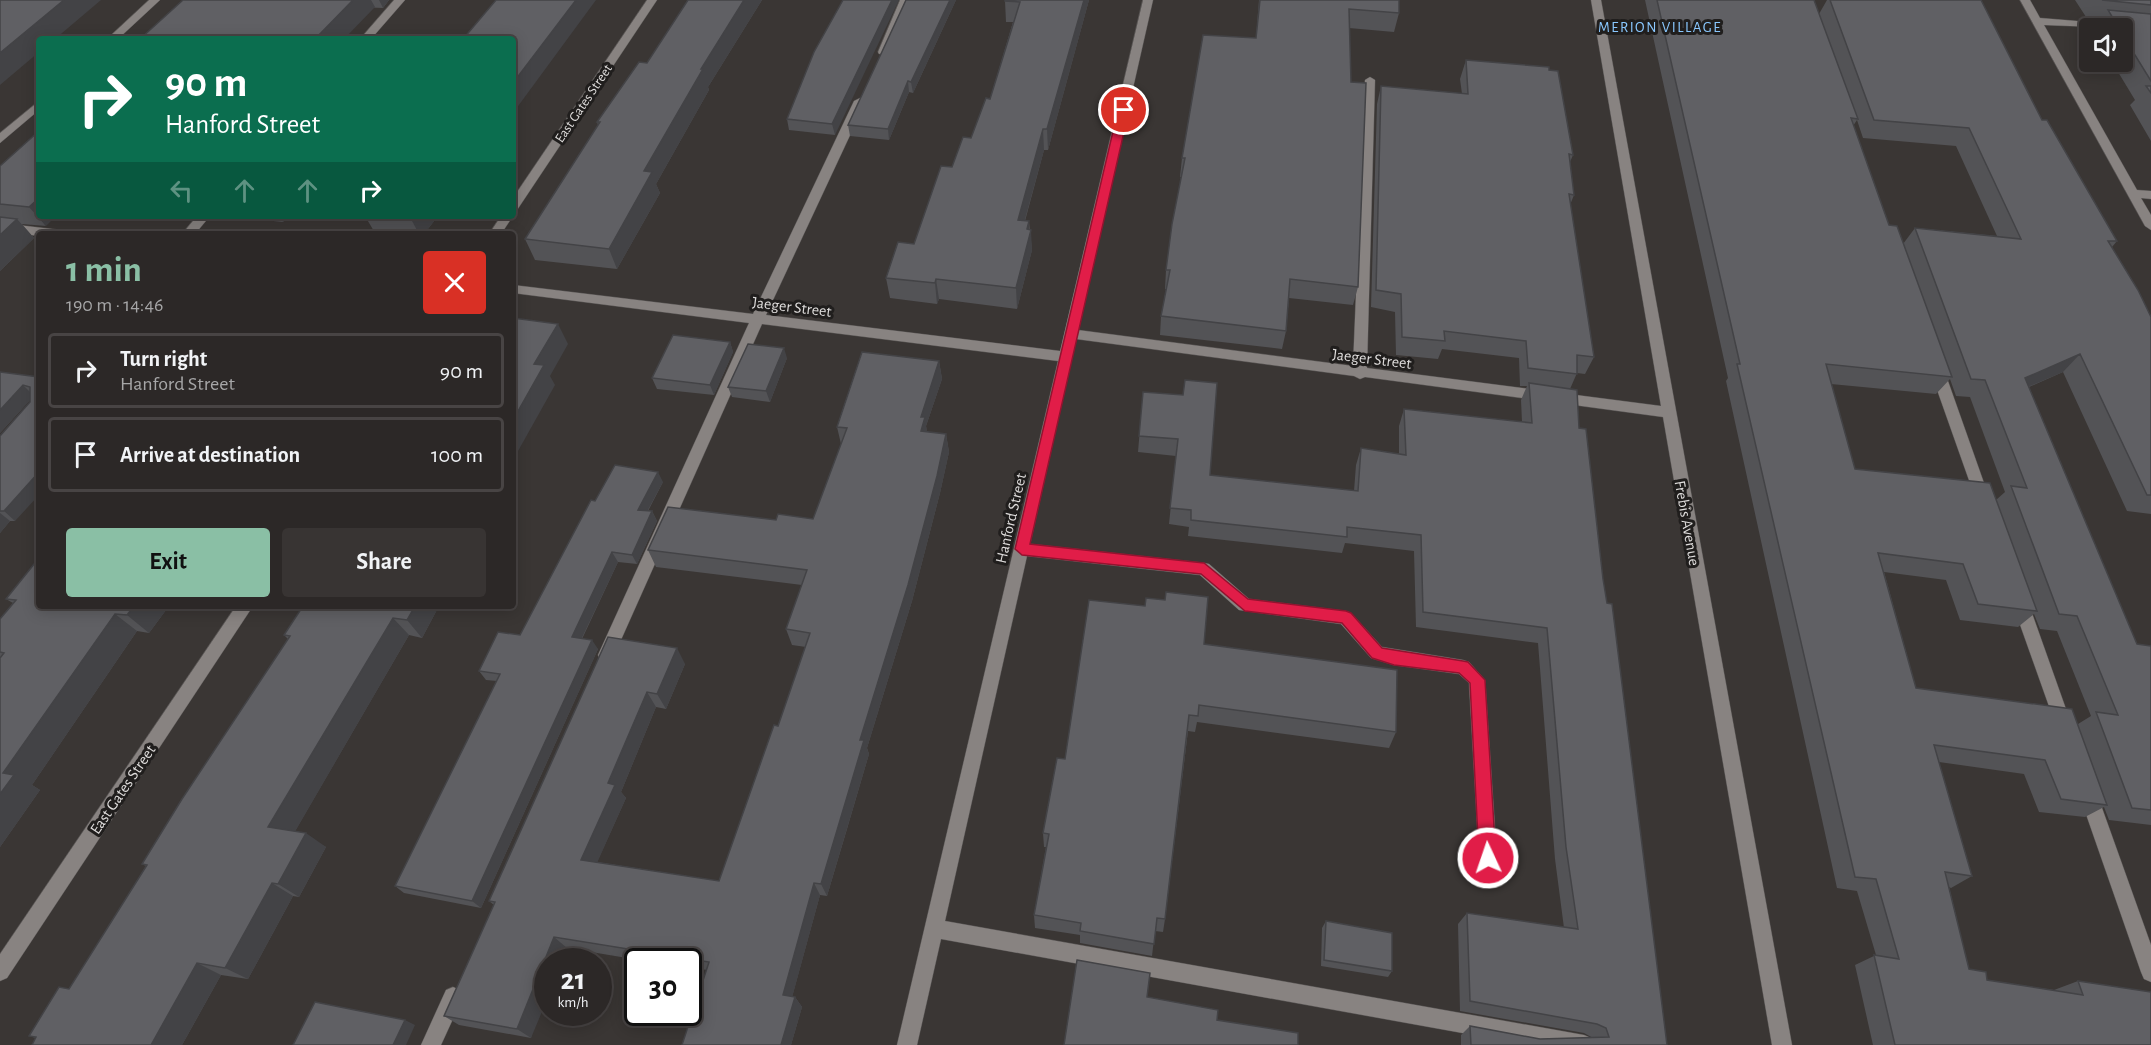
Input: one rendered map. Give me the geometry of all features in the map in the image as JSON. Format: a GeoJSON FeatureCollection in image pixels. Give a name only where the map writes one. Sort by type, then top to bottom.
{"type":"FeatureCollection","features":[{"type":"Feature","properties":{"kind":"street"},"geometry":{"type":"LineString","coordinates":[[115,36],[155,0]]}},
{"type":"Feature","properties":{"kind":"street"},"geometry":{"type":"LineString","coordinates":[[367,36],[400,0]]}},
{"type":"Feature","properties":{"kind":"street","name":"East Gates Street"},"geometry":{"type":"LineString","coordinates":[[516,203],[652,0]]}},
{"type":"Feature","properties":{"kind":"street"},"geometry":{"type":"LineString","coordinates":[[874,70],[905,0]]}},
{"type":"Feature","properties":{"kind":"street","name":"Hanford Street"},"geometry":{"type":"LineString","coordinates":[[907,1045],[1148,0]]}},
{"type":"Feature","properties":{"kind":"street","name":"Frebis Avenue"},"geometry":{"type":"LineString","coordinates":[[1596,0],[1782,1045]]}},
{"type":"Feature","properties":{"kind":"street"},"geometry":{"type":"LineString","coordinates":[[2025,0],[2151,226]]}},
{"type":"Feature","properties":{"kind":"street"},"geometry":{"type":"LineString","coordinates":[[2036,21],[2151,30]]}},
{"type":"Feature","properties":{"kind":"street"},"geometry":{"type":"LineString","coordinates":[[1360,374],[1370,80]]}},
{"type":"Feature","properties":{"kind":"street"},"geometry":{"type":"LineString","coordinates":[[602,665],[757,319],[864,91]]}},
{"type":"Feature","properties":{"kind":"street"},"geometry":{"type":"LineString","coordinates":[[0,139],[36,107]]}},
{"type":"Feature","properties":{"kind":"street"},"geometry":{"type":"LineString","coordinates":[[2133,193],[2151,195]]}},
{"type":"Feature","properties":{"kind":"street"},"geometry":{"type":"LineString","coordinates":[[191,231],[201,219]]}},
{"type":"Feature","properties":{"kind":"street"},"geometry":{"type":"LineString","coordinates":[[0,226],[38,231]]}},
{"type":"Feature","properties":{"kind":"street","name":"Jaeger Street"},"geometry":{"type":"LineString","coordinates":[[516,289],[1066,357]]}},
{"type":"Feature","properties":{"kind":"street","name":"Jaeger Street"},"geometry":{"type":"LineString","coordinates":[[1072,334],[1360,374],[1668,412]]}},
{"type":"Feature","properties":{"kind":"street"},"geometry":{"type":"LineString","coordinates":[[1930,350],[1990,520]]}},
{"type":"Feature","properties":{"kind":"street"},"geometry":{"type":"LineString","coordinates":[[1022,549],[1204,569],[1245,605],[1346,618],[1377,653],[1394,658],[1463,667],[1477,680],[1488,858]]}},
{"type":"Feature","properties":{"kind":"street"},"geometry":{"type":"LineString","coordinates":[[2015,588],[2071,746]]}},
{"type":"Feature","properties":{"kind":"street","name":"East Gates Street"},"geometry":{"type":"LineString","coordinates":[[0,971],[243,609]]}},
{"type":"Feature","properties":{"kind":"street"},"geometry":{"type":"LineString","coordinates":[[2083,780],[2151,972]]}},
{"type":"Feature","properties":{"kind":"street"},"geometry":{"type":"LineString","coordinates":[[934,928],[1584,1045]]}},
{"type":"Feature","properties":{"kind":"street"},"geometry":{"type":"LineString","coordinates":[[431,1045],[460,980]]}},
{"type":"Feature","properties":{"kind":"building"},"geometry":{"type":"Polygon","coordinates":[[[0,0],[64,0],[0,53],[0,0]]]}},
{"type":"Feature","properties":{"kind":"building"},"geometry":{"type":"Polygon","coordinates":[[[183,0],[353,0],[318,36],[143,36],[183,0]]]}},
{"type":"Feature","properties":{"kind":"building"},"geometry":{"type":"Polygon","coordinates":[[[496,0],[576,0],[516,79],[516,36],[466,36],[496,0]]]}},
{"type":"Feature","properties":{"kind":"building"},"geometry":{"type":"Polygon","coordinates":[[[688,0],[744,0],[701,69],[703,69],[644,171],[652,172],[609,249],[525,239],[600,122],[597,122],[639,62],[647,63],[688,0]]]}},
{"type":"Feature","properties":{"kind":"building"},"geometry":{"type":"Polygon","coordinates":[[[843,0],[892,0],[832,124],[787,119],[814,52],[843,0]]]}},
{"type":"Feature","properties":{"kind":"building"},"geometry":{"type":"Polygon","coordinates":[[[906,0],[950,0],[911,82],[908,81],[888,129],[848,125],[906,0]]]}},
{"type":"Feature","properties":{"kind":"building"},"geometry":{"type":"Polygon","coordinates":[[[1005,0],[1084,0],[1047,129],[1043,129],[1018,220],[1029,221],[1027,229],[1031,230],[1016,288],[936,279],[935,283],[886,278],[898,242],[914,244],[941,166],[952,167],[963,137],[971,138],[986,98],[990,99],[1020,2],[1005,0]]]}},
{"type":"Feature","properties":{"kind":"building"},"geometry":{"type":"Polygon","coordinates":[[[1260,0],[1399,0],[1399,13],[1349,9],[1351,82],[1366,83],[1358,287],[1290,279],[1286,331],[1161,316],[1170,270],[1166,270],[1172,224],[1185,158],[1182,158],[1203,35],[1256,38],[1260,0]]]}},
{"type":"Feature","properties":{"kind":"building"},"geometry":{"type":"Polygon","coordinates":[[[1657,0],[1814,0],[1858,119],[1851,118],[1889,225],[1897,226],[1952,377],[1826,364],[1855,469],[1990,483],[2037,611],[1978,604],[1963,564],[1878,553],[1916,688],[2072,709],[2107,805],[2061,799],[2045,760],[1934,745],[1972,876],[1945,872],[1969,969],[1986,972],[1987,980],[2083,995],[2078,981],[2151,992],[2151,1045],[1895,1045],[1874,955],[1899,959],[1876,879],[1855,877],[1737,364],[1740,364],[1657,0]]]}},
{"type":"Feature","properties":{"kind":"building"},"geometry":{"type":"Polygon","coordinates":[[[1830,0],[1981,0],[2042,120],[2047,120],[2117,241],[2108,241],[2138,290],[2151,317],[2151,495],[2147,495],[2080,354],[2025,378],[2137,644],[2151,646],[2151,810],[2132,808],[2096,712],[2118,715],[2077,616],[2059,614],[2011,486],[2027,488],[1985,380],[1971,379],[1915,228],[2021,239],[1969,128],[1874,120],[1830,0]]]}},
{"type":"Feature","properties":{"kind":"building"},"geometry":{"type":"Polygon","coordinates":[[[2102,0],[2151,0],[2151,5],[2102,0]]]}},
{"type":"Feature","properties":{"kind":"building"},"geometry":{"type":"Polygon","coordinates":[[[2108,10],[2151,14],[2151,81],[2133,52],[2133,18],[2113,18],[2108,10]]]}},
{"type":"Feature","properties":{"kind":"building"},"geometry":{"type":"Polygon","coordinates":[[[1466,60],[1549,67],[1549,70],[1558,71],[1573,155],[1569,154],[1574,195],[1569,194],[1594,357],[1577,355],[1577,374],[1528,368],[1526,341],[1444,331],[1445,341],[1402,337],[1401,294],[1376,290],[1381,86],[1468,94],[1466,60]]]}},
{"type":"Feature","properties":{"kind":"building"},"geometry":{"type":"Polygon","coordinates":[[[36,134],[36,201],[29,207],[0,204],[0,166],[36,134]]]}},
{"type":"Feature","properties":{"kind":"building"},"geometry":{"type":"Polygon","coordinates":[[[0,217],[17,219],[0,235],[0,217]]]}},
{"type":"Feature","properties":{"kind":"building"},"geometry":{"type":"Polygon","coordinates":[[[516,318],[558,324],[534,364],[544,365],[516,415],[516,318]]]}},
{"type":"Feature","properties":{"kind":"building"},"geometry":{"type":"Polygon","coordinates":[[[673,335],[730,342],[710,385],[652,378],[673,335]]]}},
{"type":"Feature","properties":{"kind":"building"},"geometry":{"type":"Polygon","coordinates":[[[748,344],[784,348],[766,391],[728,387],[748,344]]]}},
{"type":"Feature","properties":{"kind":"building"},"geometry":{"type":"Polygon","coordinates":[[[862,352],[939,361],[921,417],[925,417],[921,431],[946,434],[937,476],[908,585],[860,740],[864,740],[821,884],[814,883],[783,995],[795,997],[781,1045],[682,1045],[688,1026],[702,1026],[702,984],[709,962],[702,961],[702,948],[624,948],[554,937],[550,948],[534,948],[534,987],[517,1029],[444,1016],[495,902],[489,901],[608,637],[677,648],[657,694],[647,692],[608,783],[615,785],[581,860],[719,881],[774,725],[778,726],[810,633],[786,629],[807,570],[648,550],[668,507],[776,520],[778,514],[813,519],[847,428],[837,427],[862,352]]]}},
{"type":"Feature","properties":{"kind":"building"},"geometry":{"type":"Polygon","coordinates":[[[0,372],[36,377],[36,475],[4,511],[0,511],[0,436],[30,402],[30,387],[23,385],[0,410],[0,372]]]}},
{"type":"Feature","properties":{"kind":"building"},"geometry":{"type":"Polygon","coordinates":[[[1185,380],[1217,383],[1210,475],[1358,491],[1361,448],[1406,455],[1404,409],[1532,423],[1529,383],[1577,390],[1579,428],[1586,429],[1603,579],[1607,603],[1612,604],[1667,1045],[1471,1045],[1470,1026],[1540,1039],[1609,1037],[1606,1028],[1597,1024],[1470,1001],[1467,913],[1578,929],[1566,847],[1547,628],[1423,612],[1421,535],[1347,527],[1347,537],[1191,520],[1191,510],[1170,508],[1178,439],[1139,436],[1143,392],[1183,395],[1185,380]]]}},
{"type":"Feature","properties":{"kind":"building"},"geometry":{"type":"Polygon","coordinates":[[[615,465],[658,472],[638,510],[652,511],[632,555],[612,552],[572,637],[592,640],[472,901],[395,886],[500,674],[479,671],[498,632],[520,635],[591,500],[595,501],[615,465]]]}},
{"type":"Feature","properties":{"kind":"building"},"geometry":{"type":"Polygon","coordinates":[[[36,562],[36,609],[132,609],[127,615],[115,614],[3,773],[14,775],[0,794],[0,658],[4,653],[0,652],[0,619],[16,600],[6,599],[36,562]]]}},
{"type":"Feature","properties":{"kind":"building"},"geometry":{"type":"Polygon","coordinates":[[[1166,592],[1208,597],[1204,644],[1397,670],[1396,732],[1199,705],[1198,716],[1189,715],[1165,919],[1157,918],[1154,944],[1080,931],[1081,923],[1034,915],[1049,834],[1043,833],[1057,758],[1065,759],[1089,600],[1145,606],[1146,598],[1165,600],[1166,592]]]}},
{"type":"Feature","properties":{"kind":"building"},"geometry":{"type":"Polygon","coordinates":[[[301,609],[413,609],[407,620],[393,618],[268,827],[306,833],[278,884],[272,883],[225,968],[197,963],[151,1045],[32,1045],[36,1037],[29,1036],[59,987],[69,989],[147,865],[142,864],[182,799],[290,636],[284,635],[301,609]]]}},
{"type":"Feature","properties":{"kind":"building"},"geometry":{"type":"Polygon","coordinates":[[[1326,921],[1392,933],[1392,971],[1324,960],[1326,921]]]}},
{"type":"Feature","properties":{"kind":"building"},"geometry":{"type":"Polygon","coordinates":[[[1077,960],[1150,973],[1147,997],[1218,1010],[1217,1020],[1298,1033],[1298,1045],[1064,1045],[1077,960]]]}},
{"type":"Feature","properties":{"kind":"building"},"geometry":{"type":"Polygon","coordinates":[[[315,1002],[405,1020],[393,1045],[293,1045],[315,1002]]]}},
{"type":"Feature","properties":{"kind":"district","name":"MERION VILLAGE"},"geometry":{"type":"Point","coordinates":[1660,27]}},
{"type":"Feature","properties":{"kind":"route"},"geometry":{"type":"LineString","coordinates":[[1124,110],[1022,549],[1204,569],[1245,605],[1260,609],[1346,618],[1377,653],[1394,658],[1463,667],[1477,680],[1488,858]]}}]}
